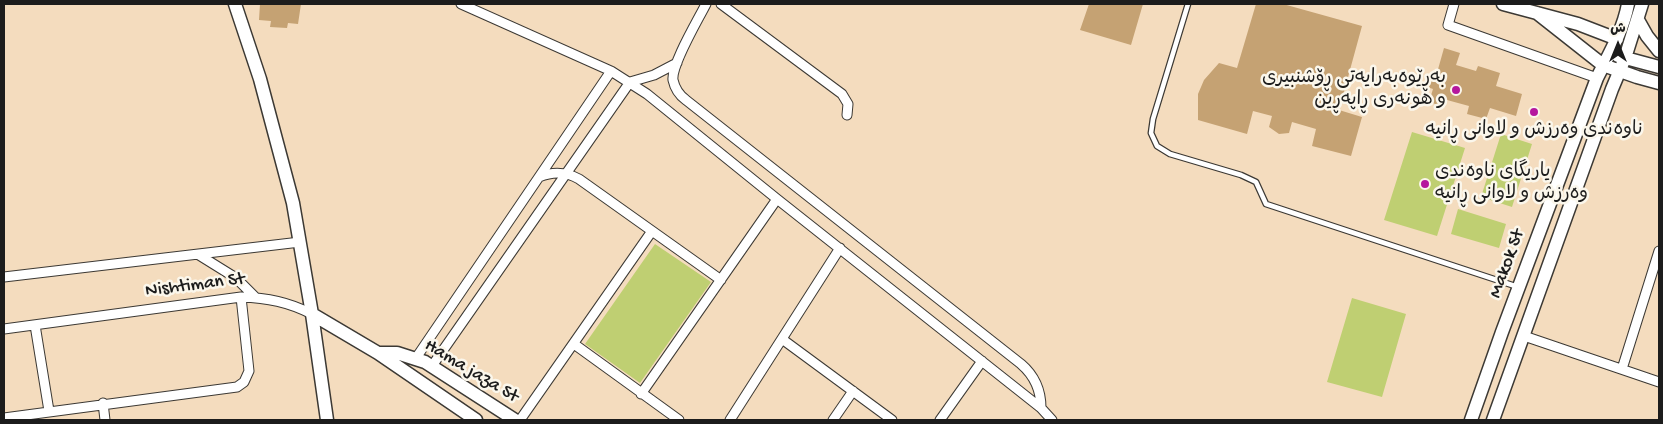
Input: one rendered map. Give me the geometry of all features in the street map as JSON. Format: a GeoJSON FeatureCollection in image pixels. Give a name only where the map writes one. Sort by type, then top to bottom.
{"type":"FeatureCollection","features":[{"type":"Feature","properties":{"kind":"street"},"geometry":{"type":"LineString","coordinates":[[235,4],[260,79],[293,203],[312,314],[327,420]]}},
{"type":"Feature","properties":{"kind":"street"},"geometry":{"type":"LineString","coordinates":[[706,4],[673,74],[681,96],[1021,364],[1036,382],[1041,395],[1041,408]]}},
{"type":"Feature","properties":{"kind":"street"},"geometry":{"type":"LineString","coordinates":[[723,4],[842,94],[848,104],[847,115]]}},
{"type":"Feature","properties":{"kind":"street"},"geometry":{"type":"LineString","coordinates":[[1454,4],[1448,25],[1597,78]]}},
{"type":"Feature","properties":{"kind":"street"},"geometry":{"type":"LineString","coordinates":[[1503,4],[1538,8],[1617,38]]}},
{"type":"Feature","properties":{"kind":"street","name":"Makok St"},"geometry":{"type":"LineString","coordinates":[[1471,420],[1597,78],[1617,38],[1626,16],[1628,4]]}},
{"type":"Feature","properties":{"kind":"street","name":"Makok St"},"geometry":{"type":"LineString","coordinates":[[1493,420],[1625,58],[1642,4]]}},
{"type":"Feature","properties":{"kind":"street"},"geometry":{"type":"LineString","coordinates":[[465,5],[611,71],[647,94],[1041,408],[1052,420]]}},
{"type":"Feature","properties":{"kind":"street"},"geometry":{"type":"LineString","coordinates":[[1538,8],[1603,65],[1659,83]]}},
{"type":"Feature","properties":{"kind":"street"},"geometry":{"type":"LineString","coordinates":[[1638,20],[1647,36],[1659,51]]}},
{"type":"Feature","properties":{"kind":"street"},"geometry":{"type":"LineString","coordinates":[[1610,53],[1659,68]]}},
{"type":"Feature","properties":{"kind":"street"},"geometry":{"type":"LineString","coordinates":[[432,366],[630,82],[654,75],[677,63]]}},
{"type":"Feature","properties":{"kind":"street"},"geometry":{"type":"LineString","coordinates":[[416,358],[611,71]]}},
{"type":"Feature","properties":{"kind":"street"},"geometry":{"type":"LineString","coordinates":[[539,177],[553,173],[567,174],[580,179],[721,280]]}},
{"type":"Feature","properties":{"kind":"street"},"geometry":{"type":"LineString","coordinates":[[641,394],[777,199]]}},
{"type":"Feature","properties":{"kind":"street"},"geometry":{"type":"LineString","coordinates":[[520,420],[652,231]]}},
{"type":"Feature","properties":{"kind":"street"},"geometry":{"type":"LineString","coordinates":[[4,277],[300,242]]}},
{"type":"Feature","properties":{"kind":"street"},"geometry":{"type":"LineString","coordinates":[[730,420],[840,248]]}},
{"type":"Feature","properties":{"kind":"street"},"geometry":{"type":"LineString","coordinates":[[1622,370],[1656,270],[1659,251]]}},
{"type":"Feature","properties":{"kind":"street"},"geometry":{"type":"LineString","coordinates":[[199,255],[236,278],[256,298]]}},
{"type":"Feature","properties":{"kind":"street"},"geometry":{"type":"LineString","coordinates":[[4,418],[17,418],[49,411],[233,388],[240,385],[246,379],[249,371],[241,297]]}},
{"type":"Feature","properties":{"kind":"street","name":"Nishtiman St"},"geometry":{"type":"LineString","coordinates":[[4,329],[241,297],[285,302],[312,314],[378,353],[476,420]]}},
{"type":"Feature","properties":{"kind":"street"},"geometry":{"type":"LineString","coordinates":[[35,325],[49,411]]}},
{"type":"Feature","properties":{"kind":"street"},"geometry":{"type":"LineString","coordinates":[[1524,336],[1659,382]]}},
{"type":"Feature","properties":{"kind":"street"},"geometry":{"type":"LineString","coordinates":[[782,339],[892,420]]}},
{"type":"Feature","properties":{"kind":"street"},"geometry":{"type":"LineString","coordinates":[[574,344],[679,420]]}},
{"type":"Feature","properties":{"kind":"street","name":"Hama jaza St"},"geometry":{"type":"LineString","coordinates":[[378,353],[397,353],[416,358],[432,366],[515,420]]}},
{"type":"Feature","properties":{"kind":"street"},"geometry":{"type":"LineString","coordinates":[[940,420],[982,361]]}},
{"type":"Feature","properties":{"kind":"street"},"geometry":{"type":"LineString","coordinates":[[833,420],[853,391]]}},
{"type":"Feature","properties":{"kind":"street"},"geometry":{"type":"LineString","coordinates":[[103,404],[106,420]]}},
{"type":"Feature","properties":{"kind":"lane"},"geometry":{"type":"LineString","coordinates":[[1188,4],[1153,119],[1152,133],[1157,146],[1170,154],[1241,175],[1256,182],[1266,204],[1519,288]]}},
{"type":"Feature","properties":{"kind":"green space","name":"یاریگای ناوەندی وەرزش و لاوانی ڕانیە"},"geometry":{"type":"Polygon","coordinates":[[[1412,132],[1465,148],[1437,236],[1384,220],[1412,132]]]}},
{"type":"Feature","properties":{"kind":"green space"},"geometry":{"type":"Polygon","coordinates":[[[1501,134],[1532,144],[1512,207],[1481,197],[1501,134]]]}},
{"type":"Feature","properties":{"kind":"green space"},"geometry":{"type":"Polygon","coordinates":[[[1458,209],[1506,224],[1499,248],[1451,234],[1458,209]]]}},
{"type":"Feature","properties":{"kind":"green space"},"geometry":{"type":"Polygon","coordinates":[[[655,244],[711,282],[640,383],[585,344],[655,244]]]}},
{"type":"Feature","properties":{"kind":"green space"},"geometry":{"type":"Polygon","coordinates":[[[1352,298],[1406,314],[1382,397],[1327,382],[1352,298]]]}},
{"type":"Feature","properties":{"kind":"building"},"geometry":{"type":"Polygon","coordinates":[[[260,4],[301,4],[298,24],[288,23],[287,28],[270,27],[271,21],[259,20],[260,4]]]}},
{"type":"Feature","properties":{"kind":"building"},"geometry":{"type":"Polygon","coordinates":[[[1089,4],[1143,4],[1131,45],[1080,30],[1089,4]]]}},
{"type":"Feature","properties":{"kind":"building"},"geometry":{"type":"Polygon","coordinates":[[[1256,4],[1283,4],[1362,26],[1339,110],[1362,117],[1351,156],[1312,146],[1316,129],[1292,122],[1289,133],[1279,134],[1269,127],[1272,116],[1253,111],[1247,134],[1198,120],[1198,94],[1204,80],[1219,63],[1237,68],[1256,4]]]}},
{"type":"Feature","properties":{"kind":"building"},"geometry":{"type":"Polygon","coordinates":[[[1444,48],[1460,53],[1456,65],[1476,71],[1478,66],[1500,73],[1496,86],[1522,94],[1516,116],[1490,108],[1486,119],[1467,114],[1469,106],[1447,100],[1445,107],[1429,102],[1433,89],[1424,86],[1426,77],[1435,80],[1444,48]]]}},
{"type":"Feature","properties":{"kind":"place","name":"بەڕێوەبەرایەتی ڕۆشنبیری و هونەری ڕاپەڕین"},"geometry":{"type":"Point","coordinates":[1456,90]}},
{"type":"Feature","properties":{"kind":"place","name":"ناوەندی وەرزش و لاوانی ڕانیە"},"geometry":{"type":"Point","coordinates":[1534,112]}},
{"type":"Feature","properties":{"kind":"place","name":"یاریگای ناوەندی وەرزش و لاوانی ڕانیە"},"geometry":{"type":"Point","coordinates":[1425,184]}}]}
